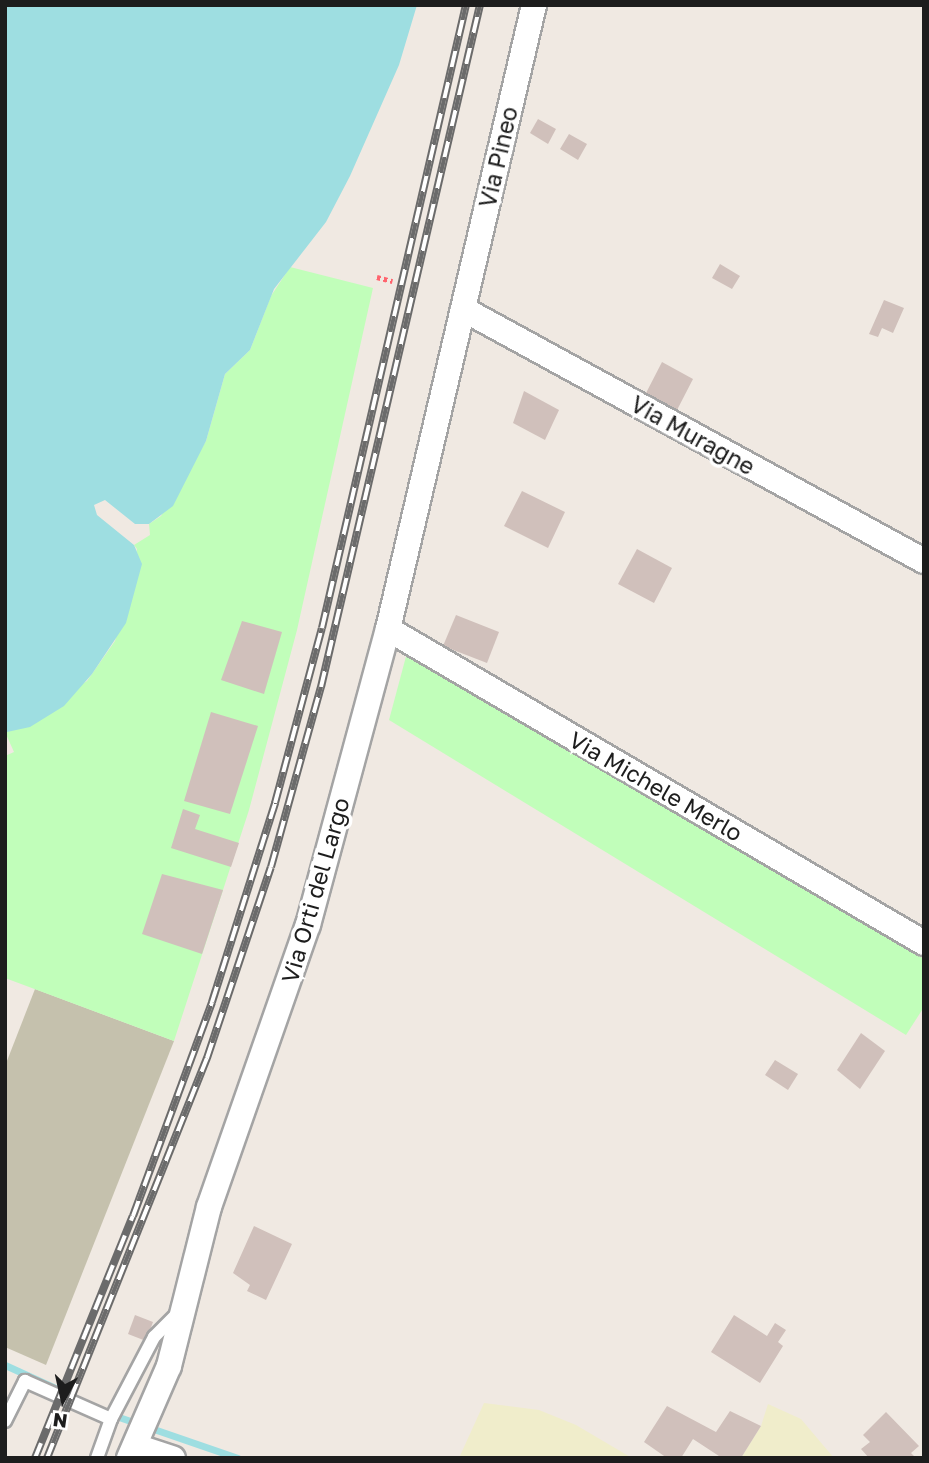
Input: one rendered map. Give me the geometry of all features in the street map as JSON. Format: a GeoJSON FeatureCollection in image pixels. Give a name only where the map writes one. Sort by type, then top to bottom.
{"type":"FeatureCollection","features":[{"type":"Feature","properties":{"kind":"street","name":"Via Pineo"},"geometry":{"type":"LineString","coordinates":[[463,309],[534,5]]}},
{"type":"Feature","properties":{"kind":"street","name":"Via Muragne"},"geometry":{"type":"LineString","coordinates":[[463,309],[924,561]]}},
{"type":"Feature","properties":{"kind":"street","name":"Via Orti del Largo"},"geometry":{"type":"LineString","coordinates":[[134,1448],[169,1366],[180,1311],[209,1207],[308,925],[388,629],[463,309]]}},
{"type":"Feature","properties":{"kind":"street","name":"Via Michele Merlo"},"geometry":{"type":"LineString","coordinates":[[388,629],[924,943]]}},
{"type":"Feature","properties":{"kind":"street"},"geometry":{"type":"LineString","coordinates":[[134,1448],[173,1458]]}},
{"type":"Feature","properties":{"kind":"lane"},"geometry":{"type":"LineString","coordinates":[[97,1458],[111,1419],[154,1337],[180,1311]]}},
{"type":"Feature","properties":{"kind":"lane"},"geometry":{"type":"LineString","coordinates":[[5,1421],[25,1381],[111,1419]]}},
{"type":"Feature","properties":{"kind":"path"},"geometry":{"type":"LineString","coordinates":[[377,277],[391,281]]}},
{"type":"Feature","properties":{"kind":"shaded area"},"geometry":{"type":"Polygon","coordinates":[[[35,989],[174,1041],[46,1365],[5,1347],[5,1066],[35,989]]]}},
{"type":"Feature","properties":{"kind":"shaded area"},"geometry":{"type":"Polygon","coordinates":[[[484,1403],[539,1410],[576,1425],[632,1458],[459,1458],[484,1403]]]}},
{"type":"Feature","properties":{"kind":"shaded area"},"geometry":{"type":"Polygon","coordinates":[[[768,1404],[801,1419],[834,1458],[741,1458],[761,1426],[768,1404]]]}},
{"type":"Feature","properties":{"kind":"green space"},"geometry":{"type":"Polygon","coordinates":[[[290,267],[373,288],[297,630],[249,810],[174,1041],[5,978],[5,756],[14,752],[5,732],[87,681],[115,641],[137,549],[134,545],[150,535],[149,524],[161,516],[206,441],[225,374],[250,350],[271,296],[290,267]]]}},
{"type":"Feature","properties":{"kind":"green space"},"geometry":{"type":"Polygon","coordinates":[[[408,649],[924,959],[924,1007],[906,1035],[389,720],[408,649]]]}},
{"type":"Feature","properties":{"kind":"water"},"geometry":{"type":"Polygon","coordinates":[[[5,5],[417,5],[399,65],[350,176],[326,222],[274,289],[250,350],[225,374],[206,441],[173,506],[149,524],[135,524],[105,500],[94,505],[97,515],[134,545],[142,564],[126,623],[92,674],[64,706],[30,727],[7,732],[5,5]]]}},
{"type":"Feature","properties":{"kind":"building"},"geometry":{"type":"Polygon","coordinates":[[[538,119],[556,129],[548,144],[530,133],[538,119]]]}},
{"type":"Feature","properties":{"kind":"building"},"geometry":{"type":"Polygon","coordinates":[[[569,134],[587,144],[578,160],[560,149],[569,134]]]}},
{"type":"Feature","properties":{"kind":"building"},"geometry":{"type":"Polygon","coordinates":[[[720,264],[740,276],[732,289],[712,278],[720,264]]]}},
{"type":"Feature","properties":{"kind":"building"},"geometry":{"type":"Polygon","coordinates":[[[884,300],[904,308],[893,333],[882,328],[878,337],[869,334],[884,300]]]}},
{"type":"Feature","properties":{"kind":"building"},"geometry":{"type":"Polygon","coordinates":[[[662,362],[693,379],[676,412],[645,395],[662,362]]]}},
{"type":"Feature","properties":{"kind":"building"},"geometry":{"type":"Polygon","coordinates":[[[524,391],[559,410],[545,440],[513,423],[524,391]]]}},
{"type":"Feature","properties":{"kind":"building"},"geometry":{"type":"Polygon","coordinates":[[[522,491],[565,512],[548,548],[504,526],[522,491]]]}},
{"type":"Feature","properties":{"kind":"building"},"geometry":{"type":"Polygon","coordinates":[[[637,549],[672,568],[654,603],[618,584],[637,549]]]}},
{"type":"Feature","properties":{"kind":"building"},"geometry":{"type":"Polygon","coordinates":[[[456,615],[499,632],[487,663],[443,646],[456,615]]]}},
{"type":"Feature","properties":{"kind":"building"},"geometry":{"type":"Polygon","coordinates":[[[242,621],[282,632],[264,694],[221,680],[242,621]]]}},
{"type":"Feature","properties":{"kind":"building"},"geometry":{"type":"Polygon","coordinates":[[[211,712],[258,726],[230,814],[184,801],[211,712]]]}},
{"type":"Feature","properties":{"kind":"building"},"geometry":{"type":"Polygon","coordinates":[[[183,809],[200,815],[195,829],[239,843],[231,867],[171,848],[183,809]]]}},
{"type":"Feature","properties":{"kind":"building"},"geometry":{"type":"Polygon","coordinates":[[[162,874],[223,890],[202,954],[142,934],[162,874]]]}},
{"type":"Feature","properties":{"kind":"building"},"geometry":{"type":"Polygon","coordinates":[[[861,1033],[885,1051],[860,1089],[837,1070],[861,1033]]]}},
{"type":"Feature","properties":{"kind":"building"},"geometry":{"type":"Polygon","coordinates":[[[775,1060],[798,1074],[788,1090],[765,1075],[775,1060]]]}},
{"type":"Feature","properties":{"kind":"building"},"geometry":{"type":"Polygon","coordinates":[[[254,1226],[292,1244],[266,1300],[247,1291],[250,1285],[233,1273],[254,1226]]]}},
{"type":"Feature","properties":{"kind":"building"},"geometry":{"type":"Polygon","coordinates":[[[135,1315],[153,1322],[146,1341],[128,1334],[135,1315]]]}},
{"type":"Feature","properties":{"kind":"building"},"geometry":{"type":"Polygon","coordinates":[[[734,1315],[767,1336],[775,1323],[786,1330],[778,1342],[783,1346],[760,1383],[711,1352],[734,1315]]]}},
{"type":"Feature","properties":{"kind":"building"},"geometry":{"type":"Polygon","coordinates":[[[667,1406],[716,1432],[730,1411],[761,1426],[741,1458],[722,1458],[693,1439],[681,1458],[667,1458],[644,1442],[667,1406]]]}},
{"type":"Feature","properties":{"kind":"building"},"geometry":{"type":"Polygon","coordinates":[[[886,1412],[919,1446],[911,1453],[916,1458],[869,1458],[861,1449],[870,1442],[863,1435],[886,1412]]]}},
{"type":"Feature","properties":{"kind":"waterway"},"geometry":{"type":"LineString","coordinates":[[5,1365],[73,1396]]}},
{"type":"Feature","properties":{"kind":"waterway"},"geometry":{"type":"LineString","coordinates":[[113,1415],[238,1458]]}},
{"type":"Feature","properties":{"kind":"railway"},"geometry":{"type":"LineString","coordinates":[[35,1458],[133,1216],[212,1002],[275,803],[322,628],[466,5]]}},
{"type":"Feature","properties":{"kind":"railway"},"geometry":{"type":"LineString","coordinates":[[47,1458],[207,1058],[271,867],[321,687],[480,5]]}}]}
